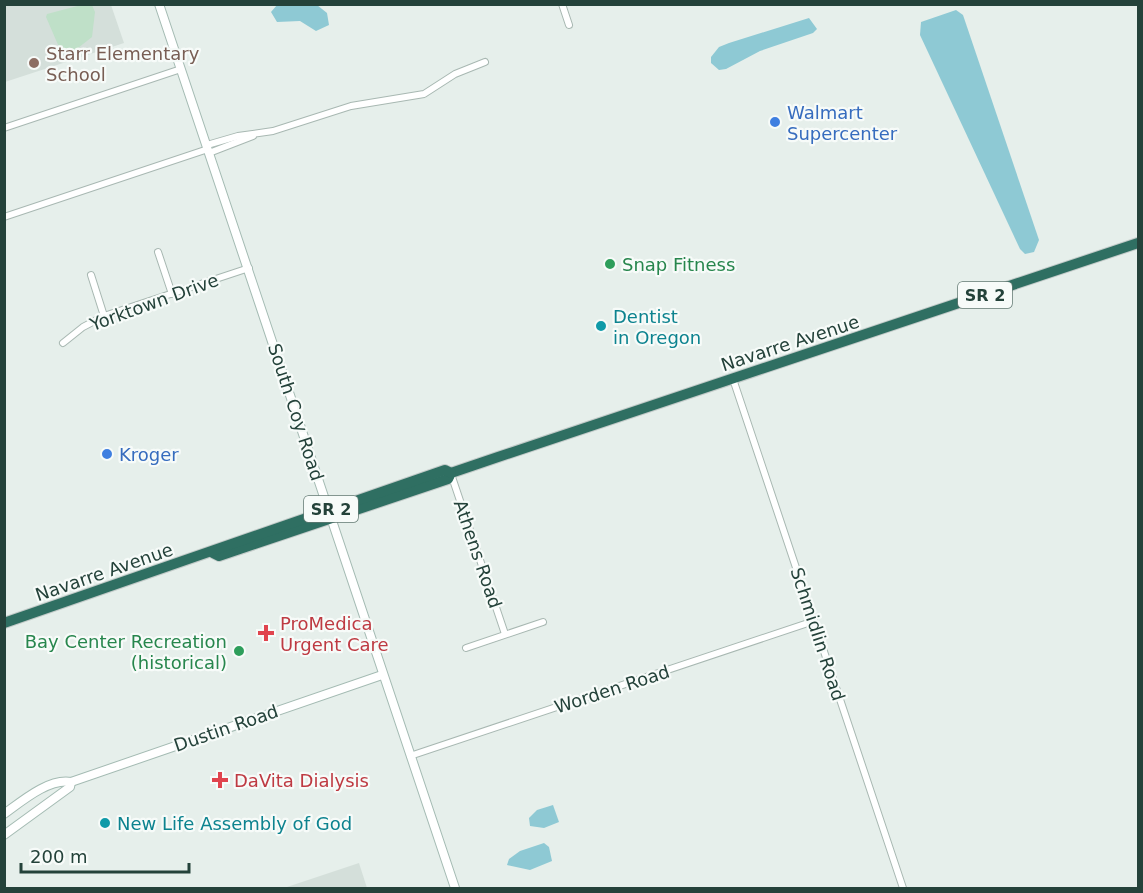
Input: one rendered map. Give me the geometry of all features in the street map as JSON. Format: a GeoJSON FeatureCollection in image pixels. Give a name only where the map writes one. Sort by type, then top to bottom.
{"type":"FeatureCollection","features":[{"type":"Feature","properties":{"kind":"highway","name":"Navarre Avenue"},"geometry":{"type":"LineString","coordinates":[[328,515],[436,473],[445,470],[451,473],[1138,243]]}},
{"type":"Feature","properties":{"kind":"highway"},"geometry":{"type":"LineString","coordinates":[[417,490],[436,479],[436,473]]}},
{"type":"Feature","properties":{"kind":"highway","name":"Navarre Avenue"},"geometry":{"type":"LineString","coordinates":[[4,623],[213,553],[216,547],[448,480],[451,473]]}},
{"type":"Feature","properties":{"kind":"street","name":"South Coy Road"},"geometry":{"type":"LineString","coordinates":[[159,4],[249,268],[328,515],[455,888]]}},
{"type":"Feature","properties":{"kind":"street"},"geometry":{"type":"LineString","coordinates":[[562,4],[569,25]]}},
{"type":"Feature","properties":{"kind":"street"},"geometry":{"type":"LineString","coordinates":[[4,217],[208,149],[238,136],[257,134],[351,106],[424,94],[455,74],[485,62]]}},
{"type":"Feature","properties":{"kind":"street"},"geometry":{"type":"LineString","coordinates":[[4,128],[181,69]]}},
{"type":"Feature","properties":{"kind":"street"},"geometry":{"type":"LineString","coordinates":[[158,252],[172,294]]}},
{"type":"Feature","properties":{"kind":"street","name":"Yorktown Drive"},"geometry":{"type":"LineString","coordinates":[[63,343],[83,327],[104,316],[249,268]]}},
{"type":"Feature","properties":{"kind":"street"},"geometry":{"type":"LineString","coordinates":[[91,275],[104,316]]}},
{"type":"Feature","properties":{"kind":"street","name":"Schmidlin Road"},"geometry":{"type":"LineString","coordinates":[[733,379],[903,888]]}},
{"type":"Feature","properties":{"kind":"street","name":"Athens Road"},"geometry":{"type":"LineString","coordinates":[[451,473],[506,634]]}},
{"type":"Feature","properties":{"kind":"street","name":"Worden Road"},"geometry":{"type":"LineString","coordinates":[[410,756],[814,621]]}},
{"type":"Feature","properties":{"kind":"street"},"geometry":{"type":"LineString","coordinates":[[466,648],[543,622]]}},
{"type":"Feature","properties":{"kind":"street","name":"Dustin Road"},"geometry":{"type":"LineString","coordinates":[[6,812],[44,789],[64,781],[71,782],[382,675]]}},
{"type":"Feature","properties":{"kind":"street","name":"Dustin Road"},"geometry":{"type":"LineString","coordinates":[[4,835],[70,788],[71,782]]}},
{"type":"Feature","properties":{"kind":"street"},"geometry":{"type":"LineString","coordinates":[[6,812],[18,825]]}},
{"type":"Feature","properties":{"kind":"shaded area","name":"Starr Elementary School"},"geometry":{"type":"Polygon","coordinates":[[[4,5],[111,5],[124,43],[5,82],[4,5]]]}},
{"type":"Feature","properties":{"kind":"shaded area"},"geometry":{"type":"Polygon","coordinates":[[[359,863],[367,888],[284,888],[359,863]]]}},
{"type":"Feature","properties":{"kind":"green space"},"geometry":{"type":"Polygon","coordinates":[[[85,4],[92,5],[95,12],[92,37],[78,48],[62,54],[46,17],[47,14],[85,4]]]}},
{"type":"Feature","properties":{"kind":"water"},"geometry":{"type":"Polygon","coordinates":[[[277,5],[317,5],[327,13],[329,25],[316,31],[300,21],[277,22],[271,12],[277,5]]]}},
{"type":"Feature","properties":{"kind":"water"},"geometry":{"type":"Polygon","coordinates":[[[956,10],[963,15],[1039,240],[1034,252],[1025,254],[1020,249],[920,35],[921,22],[956,10]]]}},
{"type":"Feature","properties":{"kind":"water"},"geometry":{"type":"Polygon","coordinates":[[[809,18],[817,29],[813,33],[760,51],[726,69],[719,70],[711,63],[711,57],[719,47],[809,18]]]}},
{"type":"Feature","properties":{"kind":"water"},"geometry":{"type":"Polygon","coordinates":[[[553,805],[559,822],[544,828],[530,826],[529,818],[537,810],[553,805]]]}},
{"type":"Feature","properties":{"kind":"water"},"geometry":{"type":"Polygon","coordinates":[[[544,843],[549,847],[552,861],[530,870],[507,865],[509,859],[520,851],[544,843]]]}},
{"type":"Feature","properties":{"kind":"place","name":"Starr Elementary School"},"geometry":{"type":"Point","coordinates":[34,63]}},
{"type":"Feature","properties":{"kind":"place","name":"Walmart Supercenter"},"geometry":{"type":"Point","coordinates":[775,122]}},
{"type":"Feature","properties":{"kind":"place","name":"Snap Fitness"},"geometry":{"type":"Point","coordinates":[610,264]}},
{"type":"Feature","properties":{"kind":"place","name":"Dentist in Oregon"},"geometry":{"type":"Point","coordinates":[601,326]}},
{"type":"Feature","properties":{"kind":"place","name":"Kroger"},"geometry":{"type":"Point","coordinates":[107,454]}},
{"type":"Feature","properties":{"kind":"place","name":"ProMedica Urgent Care"},"geometry":{"type":"Point","coordinates":[266,633]}},
{"type":"Feature","properties":{"kind":"place","name":"Bay Center Recreation (historical)"},"geometry":{"type":"Point","coordinates":[239,651]}},
{"type":"Feature","properties":{"kind":"place","name":"DaVita Dialysis"},"geometry":{"type":"Point","coordinates":[220,780]}},
{"type":"Feature","properties":{"kind":"place","name":"New Life Assembly of God"},"geometry":{"type":"Point","coordinates":[105,823]}}]}
